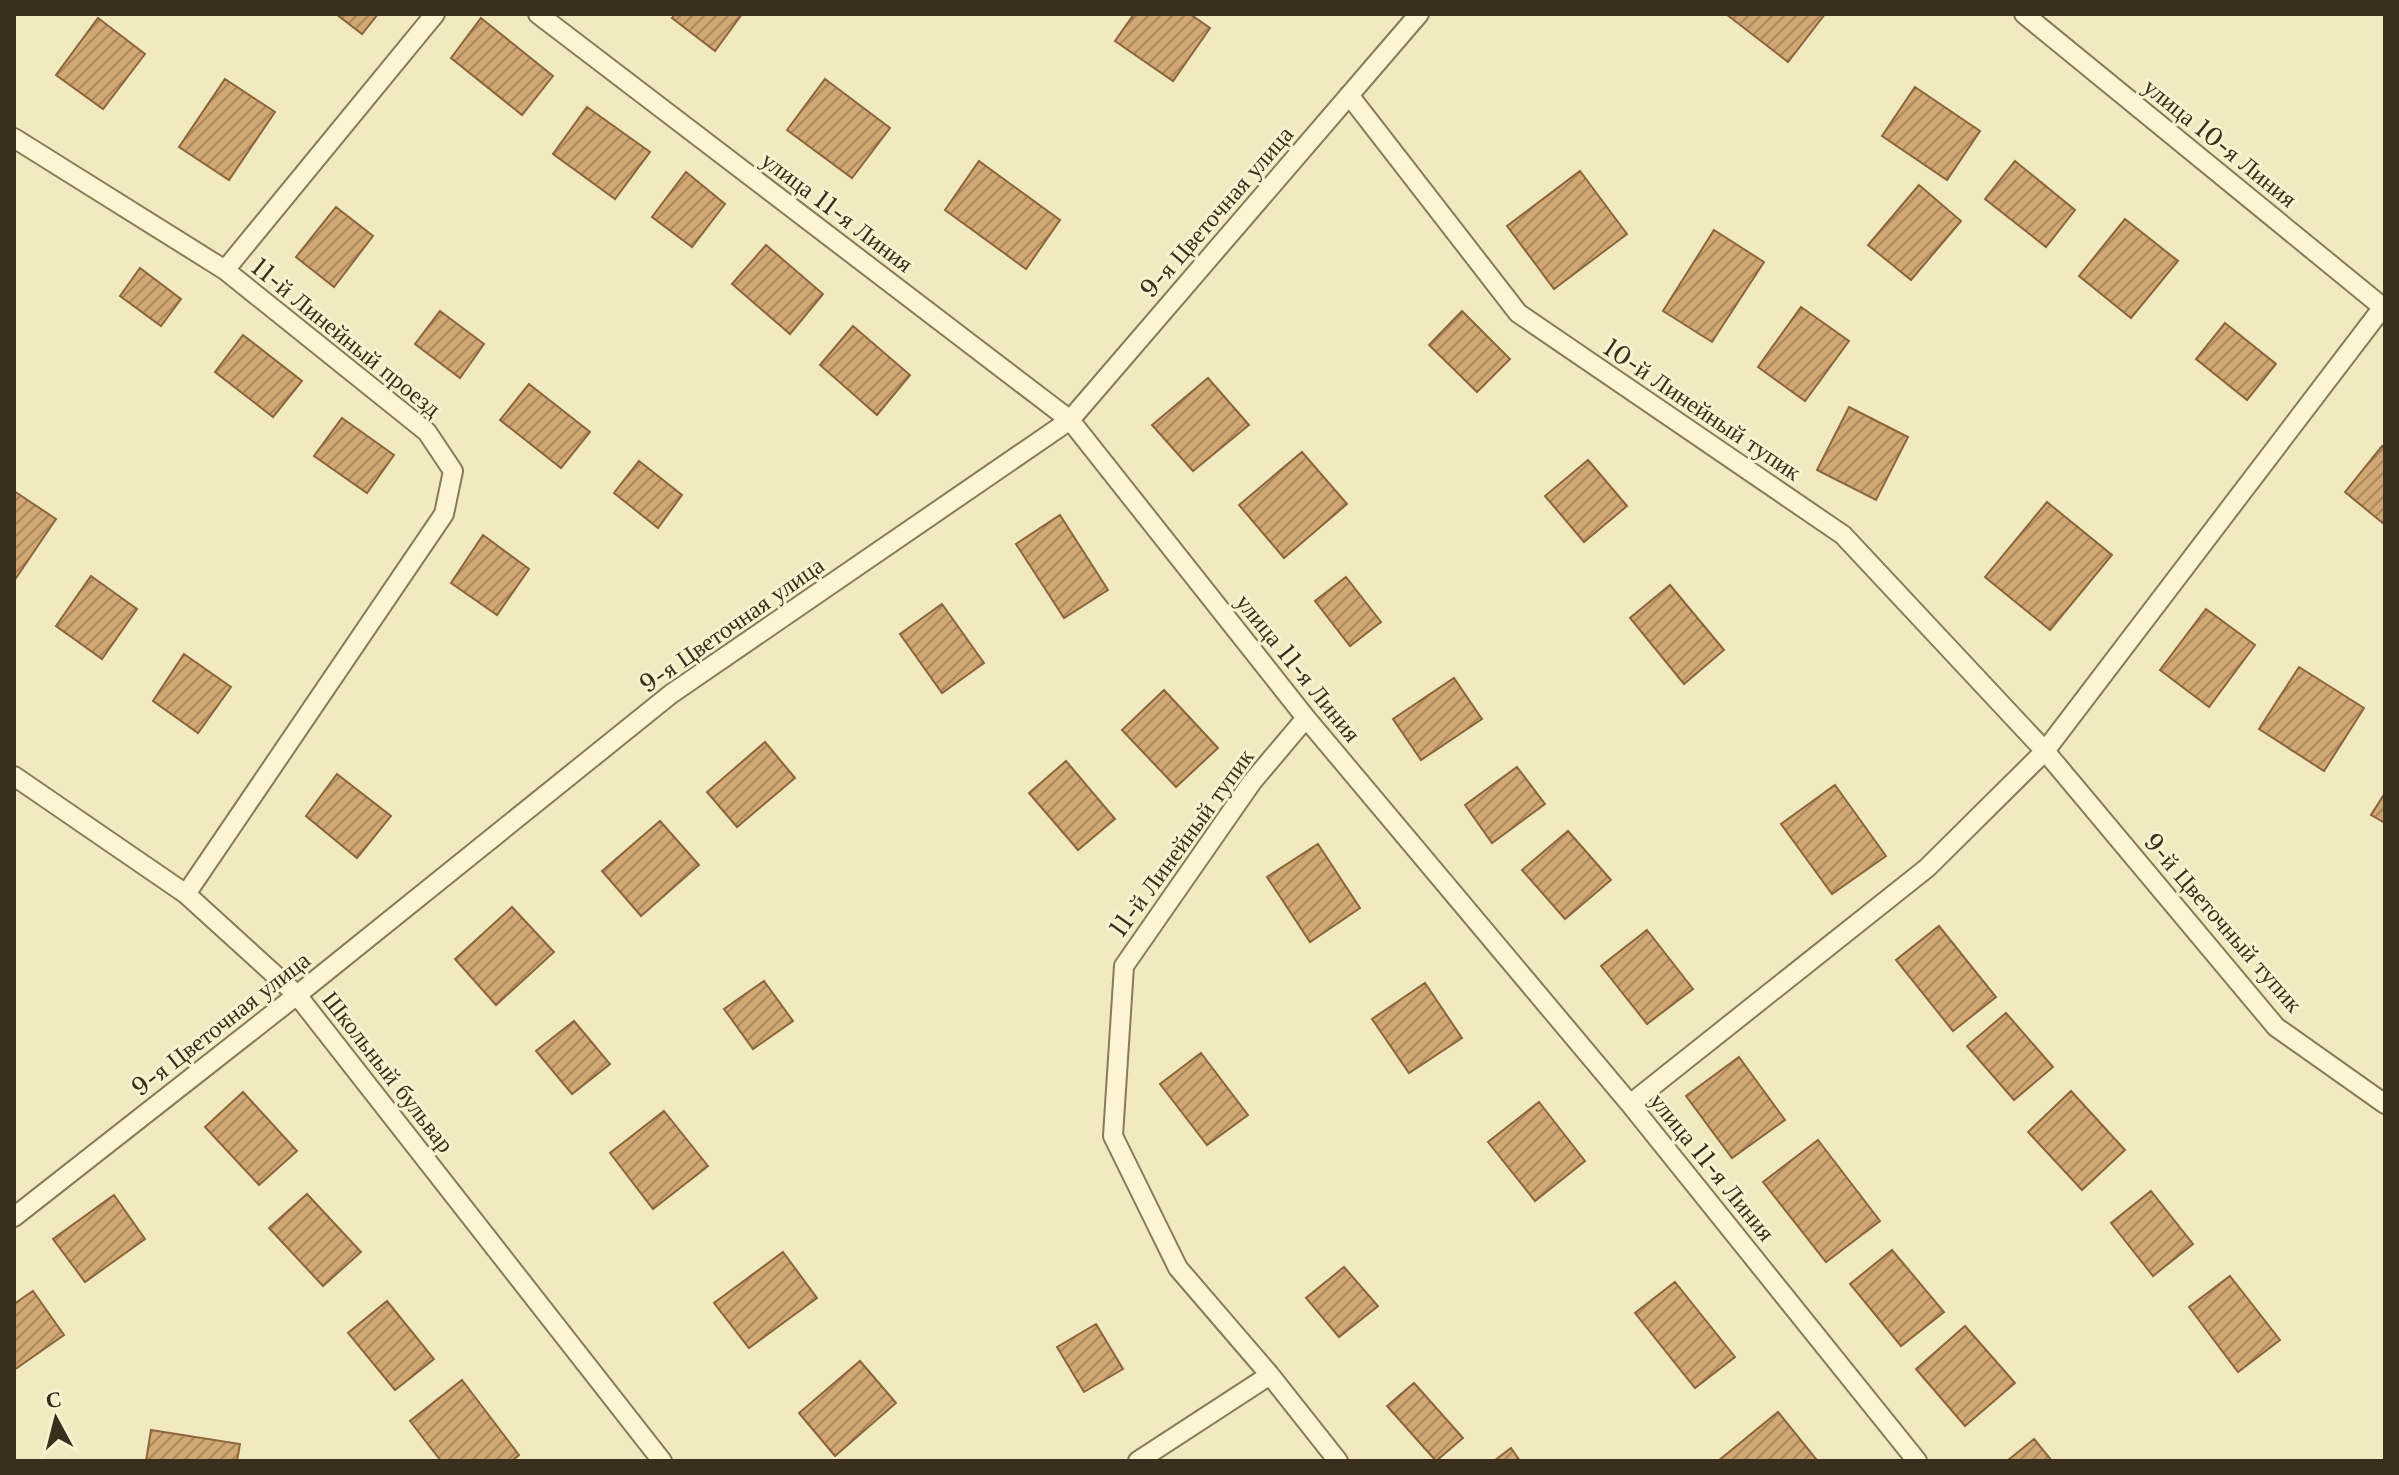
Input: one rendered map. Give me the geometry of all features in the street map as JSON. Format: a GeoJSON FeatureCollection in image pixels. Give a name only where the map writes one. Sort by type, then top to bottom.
{"type":"FeatureCollection","features":[{"type":"Feature","properties":{"kind":"lane"},"geometry":{"type":"LineString","coordinates":[[225,270],[435,14]]}},
{"type":"Feature","properties":{"kind":"lane","name":"улица 11-я Линия"},"geometry":{"type":"LineString","coordinates":[[538,14],[1070,420],[1306,718],[1630,1104],[1912,1459]]}},
{"type":"Feature","properties":{"kind":"lane","name":"9-я Цветочная улица"},"geometry":{"type":"LineString","coordinates":[[14,1217],[297,995],[671,694],[1070,420],[1419,14]]}},
{"type":"Feature","properties":{"kind":"lane","name":"улица 10-я Линия"},"geometry":{"type":"LineString","coordinates":[[2024,14],[2384,308]]}},
{"type":"Feature","properties":{"kind":"lane","name":"10-й Линейный тупик"},"geometry":{"type":"LineString","coordinates":[[1349,95],[1518,313],[1843,535],[2045,751]]}},
{"type":"Feature","properties":{"kind":"lane","name":"11-й Линейный проезд"},"geometry":{"type":"LineString","coordinates":[[14,138],[225,270],[427,432],[453,471],[444,514],[186,894]]}},
{"type":"Feature","properties":{"kind":"lane"},"geometry":{"type":"LineString","coordinates":[[1630,1104],[1927,868],[2045,751],[2384,308]]}},
{"type":"Feature","properties":{"kind":"lane","name":"11-й Линейный тупик"},"geometry":{"type":"LineString","coordinates":[[1306,718],[1252,782],[1124,966],[1113,1136],[1178,1268],[1270,1375],[1338,1461]]}},
{"type":"Feature","properties":{"kind":"lane","name":"9-й Цветочный тупик"},"geometry":{"type":"LineString","coordinates":[[2045,751],[2276,1027],[2385,1104]]}},
{"type":"Feature","properties":{"kind":"lane","name":"Школьный бульвар"},"geometry":{"type":"LineString","coordinates":[[14,776],[186,894],[297,995],[662,1461]]}},
{"type":"Feature","properties":{"kind":"lane"},"geometry":{"type":"LineString","coordinates":[[1138,1461],[1270,1375]]}},
{"type":"Feature","properties":{"kind":"building"},"geometry":{"type":"Polygon","coordinates":[[[336,14],[378,14],[362,34],[336,14]]]}},
{"type":"Feature","properties":{"kind":"building"},"geometry":{"type":"Polygon","coordinates":[[[675,14],[742,14],[715,51],[672,18],[675,14]]]}},
{"type":"Feature","properties":{"kind":"building"},"geometry":{"type":"Polygon","coordinates":[[[1134,14],[1190,14],[1210,28],[1173,81],[1115,41],[1134,14]]]}},
{"type":"Feature","properties":{"kind":"building"},"geometry":{"type":"Polygon","coordinates":[[[1726,14],[1825,14],[1788,62],[1726,14]]]}},
{"type":"Feature","properties":{"kind":"building"},"geometry":{"type":"Polygon","coordinates":[[[98,18],[145,54],[103,109],[56,75],[98,18]]]}},
{"type":"Feature","properties":{"kind":"building"},"geometry":{"type":"Polygon","coordinates":[[[481,18],[553,76],[522,115],[451,58],[481,18]]]}},
{"type":"Feature","properties":{"kind":"building"},"geometry":{"type":"Polygon","coordinates":[[[225,79],[275,112],[229,180],[179,147],[225,79]]]}},
{"type":"Feature","properties":{"kind":"building"},"geometry":{"type":"Polygon","coordinates":[[[825,79],[890,128],[852,178],[787,130],[825,79]]]}},
{"type":"Feature","properties":{"kind":"building"},"geometry":{"type":"Polygon","coordinates":[[[1915,87],[1980,131],[1947,180],[1882,136],[1915,87]]]}},
{"type":"Feature","properties":{"kind":"building"},"geometry":{"type":"Polygon","coordinates":[[[587,107],[650,152],[615,199],[553,154],[587,107]]]}},
{"type":"Feature","properties":{"kind":"building"},"geometry":{"type":"Polygon","coordinates":[[[979,161],[1060,220],[1026,269],[945,210],[979,161]]]}},
{"type":"Feature","properties":{"kind":"building"},"geometry":{"type":"Polygon","coordinates":[[[2015,161],[2075,210],[2046,247],[1985,199],[2015,161]]]}},
{"type":"Feature","properties":{"kind":"building"},"geometry":{"type":"Polygon","coordinates":[[[1580,171],[1627,234],[1554,289],[1507,226],[1580,171]]]}},
{"type":"Feature","properties":{"kind":"building"},"geometry":{"type":"Polygon","coordinates":[[[686,172],[725,204],[692,247],[652,217],[686,172]]]}},
{"type":"Feature","properties":{"kind":"building"},"geometry":{"type":"Polygon","coordinates":[[[1919,185],[1961,221],[1911,280],[1868,245],[1919,185]]]}},
{"type":"Feature","properties":{"kind":"building"},"geometry":{"type":"Polygon","coordinates":[[[336,207],[373,236],[334,287],[296,257],[336,207]]]}},
{"type":"Feature","properties":{"kind":"building"},"geometry":{"type":"Polygon","coordinates":[[[2125,219],[2178,261],[2131,318],[2079,276],[2125,219]]]}},
{"type":"Feature","properties":{"kind":"building"},"geometry":{"type":"Polygon","coordinates":[[[1714,230],[1764,262],[1712,342],[1663,311],[1714,230]]]}},
{"type":"Feature","properties":{"kind":"building"},"geometry":{"type":"Polygon","coordinates":[[[766,245],[823,294],[790,334],[732,284],[766,245]]]}},
{"type":"Feature","properties":{"kind":"building"},"geometry":{"type":"Polygon","coordinates":[[[140,268],[181,299],[161,326],[120,296],[140,268]]]}},
{"type":"Feature","properties":{"kind":"building"},"geometry":{"type":"Polygon","coordinates":[[[1801,307],[1849,341],[1805,401],[1758,367],[1801,307]]]}},
{"type":"Feature","properties":{"kind":"building"},"geometry":{"type":"Polygon","coordinates":[[[440,311],[484,344],[460,378],[415,344],[440,311]]]}},
{"type":"Feature","properties":{"kind":"building"},"geometry":{"type":"Polygon","coordinates":[[[1462,311],[1510,359],[1477,392],[1429,345],[1462,311]]]}},
{"type":"Feature","properties":{"kind":"building"},"geometry":{"type":"Polygon","coordinates":[[[2225,323],[2276,364],[2247,400],[2196,359],[2225,323]]]}},
{"type":"Feature","properties":{"kind":"building"},"geometry":{"type":"Polygon","coordinates":[[[853,326],[910,375],[877,415],[820,365],[853,326]]]}},
{"type":"Feature","properties":{"kind":"building"},"geometry":{"type":"Polygon","coordinates":[[[243,335],[302,381],[273,417],[215,372],[243,335]]]}},
{"type":"Feature","properties":{"kind":"building"},"geometry":{"type":"Polygon","coordinates":[[[1208,378],[1249,425],[1193,471],[1152,425],[1208,378]]]}},
{"type":"Feature","properties":{"kind":"building"},"geometry":{"type":"Polygon","coordinates":[[[529,384],[590,432],[561,468],[500,420],[529,384]]]}},
{"type":"Feature","properties":{"kind":"building"},"geometry":{"type":"Polygon","coordinates":[[[1849,407],[1908,437],[1876,500],[1817,470],[1849,407]]]}},
{"type":"Feature","properties":{"kind":"building"},"geometry":{"type":"Polygon","coordinates":[[[342,418],[394,455],[367,493],[314,456],[342,418]]]}},
{"type":"Feature","properties":{"kind":"building"},"geometry":{"type":"Polygon","coordinates":[[[2382,446],[2385,449],[2385,525],[2345,492],[2382,446]]]}},
{"type":"Feature","properties":{"kind":"building"},"geometry":{"type":"Polygon","coordinates":[[[1302,452],[1347,504],[1284,558],[1239,505],[1302,452]]]}},
{"type":"Feature","properties":{"kind":"building"},"geometry":{"type":"Polygon","coordinates":[[[1588,460],[1627,506],[1584,542],[1545,496],[1588,460]]]}},
{"type":"Feature","properties":{"kind":"building"},"geometry":{"type":"Polygon","coordinates":[[[639,461],[682,495],[658,528],[614,493],[639,461]]]}},
{"type":"Feature","properties":{"kind":"building"},"geometry":{"type":"Polygon","coordinates":[[[14,491],[56,519],[14,581],[14,491]]]}},
{"type":"Feature","properties":{"kind":"building"},"geometry":{"type":"Polygon","coordinates":[[[2047,502],[2112,555],[2050,630],[1985,577],[2047,502]]]}},
{"type":"Feature","properties":{"kind":"building"},"geometry":{"type":"Polygon","coordinates":[[[1060,515],[1108,590],[1064,618],[1016,544],[1060,515]]]}},
{"type":"Feature","properties":{"kind":"building"},"geometry":{"type":"Polygon","coordinates":[[[483,535],[529,569],[497,615],[451,583],[483,535]]]}},
{"type":"Feature","properties":{"kind":"building"},"geometry":{"type":"Polygon","coordinates":[[[91,576],[137,609],[102,659],[56,626],[91,576]]]}},
{"type":"Feature","properties":{"kind":"building"},"geometry":{"type":"Polygon","coordinates":[[[1346,577],[1381,622],[1350,646],[1315,601],[1346,577]]]}},
{"type":"Feature","properties":{"kind":"building"},"geometry":{"type":"Polygon","coordinates":[[[1670,585],[1724,650],[1684,684],[1630,618],[1670,585]]]}},
{"type":"Feature","properties":{"kind":"building"},"geometry":{"type":"Polygon","coordinates":[[[942,604],[984,663],[942,693],[900,634],[942,604]]]}},
{"type":"Feature","properties":{"kind":"building"},"geometry":{"type":"Polygon","coordinates":[[[2206,609],[2255,645],[2209,707],[2160,670],[2206,609]]]}},
{"type":"Feature","properties":{"kind":"building"},"geometry":{"type":"Polygon","coordinates":[[[184,654],[231,687],[198,733],[153,701],[184,654]]]}},
{"type":"Feature","properties":{"kind":"building"},"geometry":{"type":"Polygon","coordinates":[[[2299,667],[2364,708],[2324,771],[2259,729],[2299,667]]]}},
{"type":"Feature","properties":{"kind":"building"},"geometry":{"type":"Polygon","coordinates":[[[1454,678],[1482,719],[1421,760],[1393,719],[1454,678]]]}},
{"type":"Feature","properties":{"kind":"building"},"geometry":{"type":"Polygon","coordinates":[[[1164,690],[1218,748],[1176,787],[1122,730],[1164,690]]]}},
{"type":"Feature","properties":{"kind":"building"},"geometry":{"type":"Polygon","coordinates":[[[765,742],[795,778],[737,827],[707,792],[765,742]]]}},
{"type":"Feature","properties":{"kind":"building"},"geometry":{"type":"Polygon","coordinates":[[[1066,761],[1115,819],[1078,850],[1029,793],[1066,761]]]}},
{"type":"Feature","properties":{"kind":"building"},"geometry":{"type":"Polygon","coordinates":[[[1517,767],[1545,804],[1492,843],[1465,805],[1517,767]]]}},
{"type":"Feature","properties":{"kind":"building"},"geometry":{"type":"Polygon","coordinates":[[[337,774],[391,816],[357,858],[306,816],[337,774]]]}},
{"type":"Feature","properties":{"kind":"building"},"geometry":{"type":"Polygon","coordinates":[[[1835,785],[1886,856],[1832,894],[1781,824],[1835,785]]]}},
{"type":"Feature","properties":{"kind":"building"},"geometry":{"type":"Polygon","coordinates":[[[2385,793],[2385,823],[2371,815],[2385,793]]]}},
{"type":"Feature","properties":{"kind":"building"},"geometry":{"type":"Polygon","coordinates":[[[660,821],[699,865],[641,916],[602,871],[660,821]]]}},
{"type":"Feature","properties":{"kind":"building"},"geometry":{"type":"Polygon","coordinates":[[[1568,831],[1611,880],[1565,919],[1522,870],[1568,831]]]}},
{"type":"Feature","properties":{"kind":"building"},"geometry":{"type":"Polygon","coordinates":[[[1318,844],[1360,908],[1310,942],[1267,877],[1318,844]]]}},
{"type":"Feature","properties":{"kind":"building"},"geometry":{"type":"Polygon","coordinates":[[[512,907],[554,952],[496,1005],[455,959],[512,907]]]}},
{"type":"Feature","properties":{"kind":"building"},"geometry":{"type":"Polygon","coordinates":[[[1939,926],[1996,997],[1953,1031],[1896,960],[1939,926]]]}},
{"type":"Feature","properties":{"kind":"building"},"geometry":{"type":"Polygon","coordinates":[[[1647,930],[1693,989],[1647,1024],[1601,966],[1647,930]]]}},
{"type":"Feature","properties":{"kind":"building"},"geometry":{"type":"Polygon","coordinates":[[[764,981],[793,1021],[753,1049],[724,1009],[764,981]]]}},
{"type":"Feature","properties":{"kind":"building"},"geometry":{"type":"Polygon","coordinates":[[[1425,983],[1462,1038],[1409,1073],[1372,1019],[1425,983]]]}},
{"type":"Feature","properties":{"kind":"building"},"geometry":{"type":"Polygon","coordinates":[[[2006,1013],[2053,1067],[2014,1100],[1967,1046],[2006,1013]]]}},
{"type":"Feature","properties":{"kind":"building"},"geometry":{"type":"Polygon","coordinates":[[[574,1021],[610,1064],[572,1094],[536,1051],[574,1021]]]}},
{"type":"Feature","properties":{"kind":"building"},"geometry":{"type":"Polygon","coordinates":[[[1201,1053],[1248,1115],[1207,1145],[1160,1084],[1201,1053]]]}},
{"type":"Feature","properties":{"kind":"building"},"geometry":{"type":"Polygon","coordinates":[[[1739,1057],[1785,1120],[1732,1158],[1686,1096],[1739,1057]]]}},
{"type":"Feature","properties":{"kind":"building"},"geometry":{"type":"Polygon","coordinates":[[[2071,1091],[2125,1150],[2082,1190],[2028,1132],[2071,1091]]]}},
{"type":"Feature","properties":{"kind":"building"},"geometry":{"type":"Polygon","coordinates":[[[243,1092],[297,1151],[259,1185],[205,1127],[243,1092]]]}},
{"type":"Feature","properties":{"kind":"building"},"geometry":{"type":"Polygon","coordinates":[[[1539,1102],[1585,1161],[1535,1201],[1488,1142],[1539,1102]]]}},
{"type":"Feature","properties":{"kind":"building"},"geometry":{"type":"Polygon","coordinates":[[[664,1111],[708,1166],[653,1209],[610,1153],[664,1111]]]}},
{"type":"Feature","properties":{"kind":"building"},"geometry":{"type":"Polygon","coordinates":[[[1818,1140],[1880,1221],[1826,1262],[1763,1182],[1818,1140]]]}},
{"type":"Feature","properties":{"kind":"building"},"geometry":{"type":"Polygon","coordinates":[[[2151,1191],[2193,1244],[2153,1276],[2111,1223],[2151,1191]]]}},
{"type":"Feature","properties":{"kind":"building"},"geometry":{"type":"Polygon","coordinates":[[[307,1194],[361,1252],[323,1286],[269,1228],[307,1194]]]}},
{"type":"Feature","properties":{"kind":"building"},"geometry":{"type":"Polygon","coordinates":[[[114,1195],[145,1239],[85,1282],[53,1239],[114,1195]]]}},
{"type":"Feature","properties":{"kind":"building"},"geometry":{"type":"Polygon","coordinates":[[[1892,1250],[1944,1312],[1901,1346],[1850,1284],[1892,1250]]]}},
{"type":"Feature","properties":{"kind":"building"},"geometry":{"type":"Polygon","coordinates":[[[783,1252],[817,1298],[749,1348],[714,1303],[783,1252]]]}},
{"type":"Feature","properties":{"kind":"building"},"geometry":{"type":"Polygon","coordinates":[[[1344,1267],[1378,1306],[1339,1337],[1306,1298],[1344,1267]]]}},
{"type":"Feature","properties":{"kind":"building"},"geometry":{"type":"Polygon","coordinates":[[[2230,1276],[2280,1340],[2238,1372],[2189,1307],[2230,1276]]]}},
{"type":"Feature","properties":{"kind":"building"},"geometry":{"type":"Polygon","coordinates":[[[1675,1282],[1735,1357],[1695,1388],[1635,1313],[1675,1282]]]}},
{"type":"Feature","properties":{"kind":"building"},"geometry":{"type":"Polygon","coordinates":[[[33,1291],[64,1335],[14,1370],[14,1304],[33,1291]]]}},
{"type":"Feature","properties":{"kind":"building"},"geometry":{"type":"Polygon","coordinates":[[[387,1301],[434,1359],[395,1390],[348,1333],[387,1301]]]}},
{"type":"Feature","properties":{"kind":"building"},"geometry":{"type":"Polygon","coordinates":[[[1096,1324],[1123,1369],[1084,1392],[1057,1347],[1096,1324]]]}},
{"type":"Feature","properties":{"kind":"building"},"geometry":{"type":"Polygon","coordinates":[[[1965,1326],[2015,1383],[1965,1426],[1916,1369],[1965,1326]]]}},
{"type":"Feature","properties":{"kind":"building"},"geometry":{"type":"Polygon","coordinates":[[[860,1361],[896,1403],[835,1456],[799,1413],[860,1361]]]}},
{"type":"Feature","properties":{"kind":"building"},"geometry":{"type":"Polygon","coordinates":[[[462,1380],[519,1455],[512,1461],[441,1461],[410,1421],[462,1380]]]}},
{"type":"Feature","properties":{"kind":"building"},"geometry":{"type":"Polygon","coordinates":[[[1414,1383],[1463,1438],[1436,1461],[1387,1406],[1414,1383]]]}},
{"type":"Feature","properties":{"kind":"building"},"geometry":{"type":"Polygon","coordinates":[[[1778,1412],[1816,1459],[1814,1461],[1718,1461],[1778,1412]]]}},
{"type":"Feature","properties":{"kind":"building"},"geometry":{"type":"Polygon","coordinates":[[[151,1430],[240,1444],[237,1461],[146,1461],[151,1430]]]}},
{"type":"Feature","properties":{"kind":"building"},"geometry":{"type":"Polygon","coordinates":[[[2034,1439],[2052,1461],[2007,1461],[2034,1439]]]}},
{"type":"Feature","properties":{"kind":"building"},"geometry":{"type":"Polygon","coordinates":[[[1511,1448],[1520,1461],[1494,1461],[1511,1448]]]}}]}
